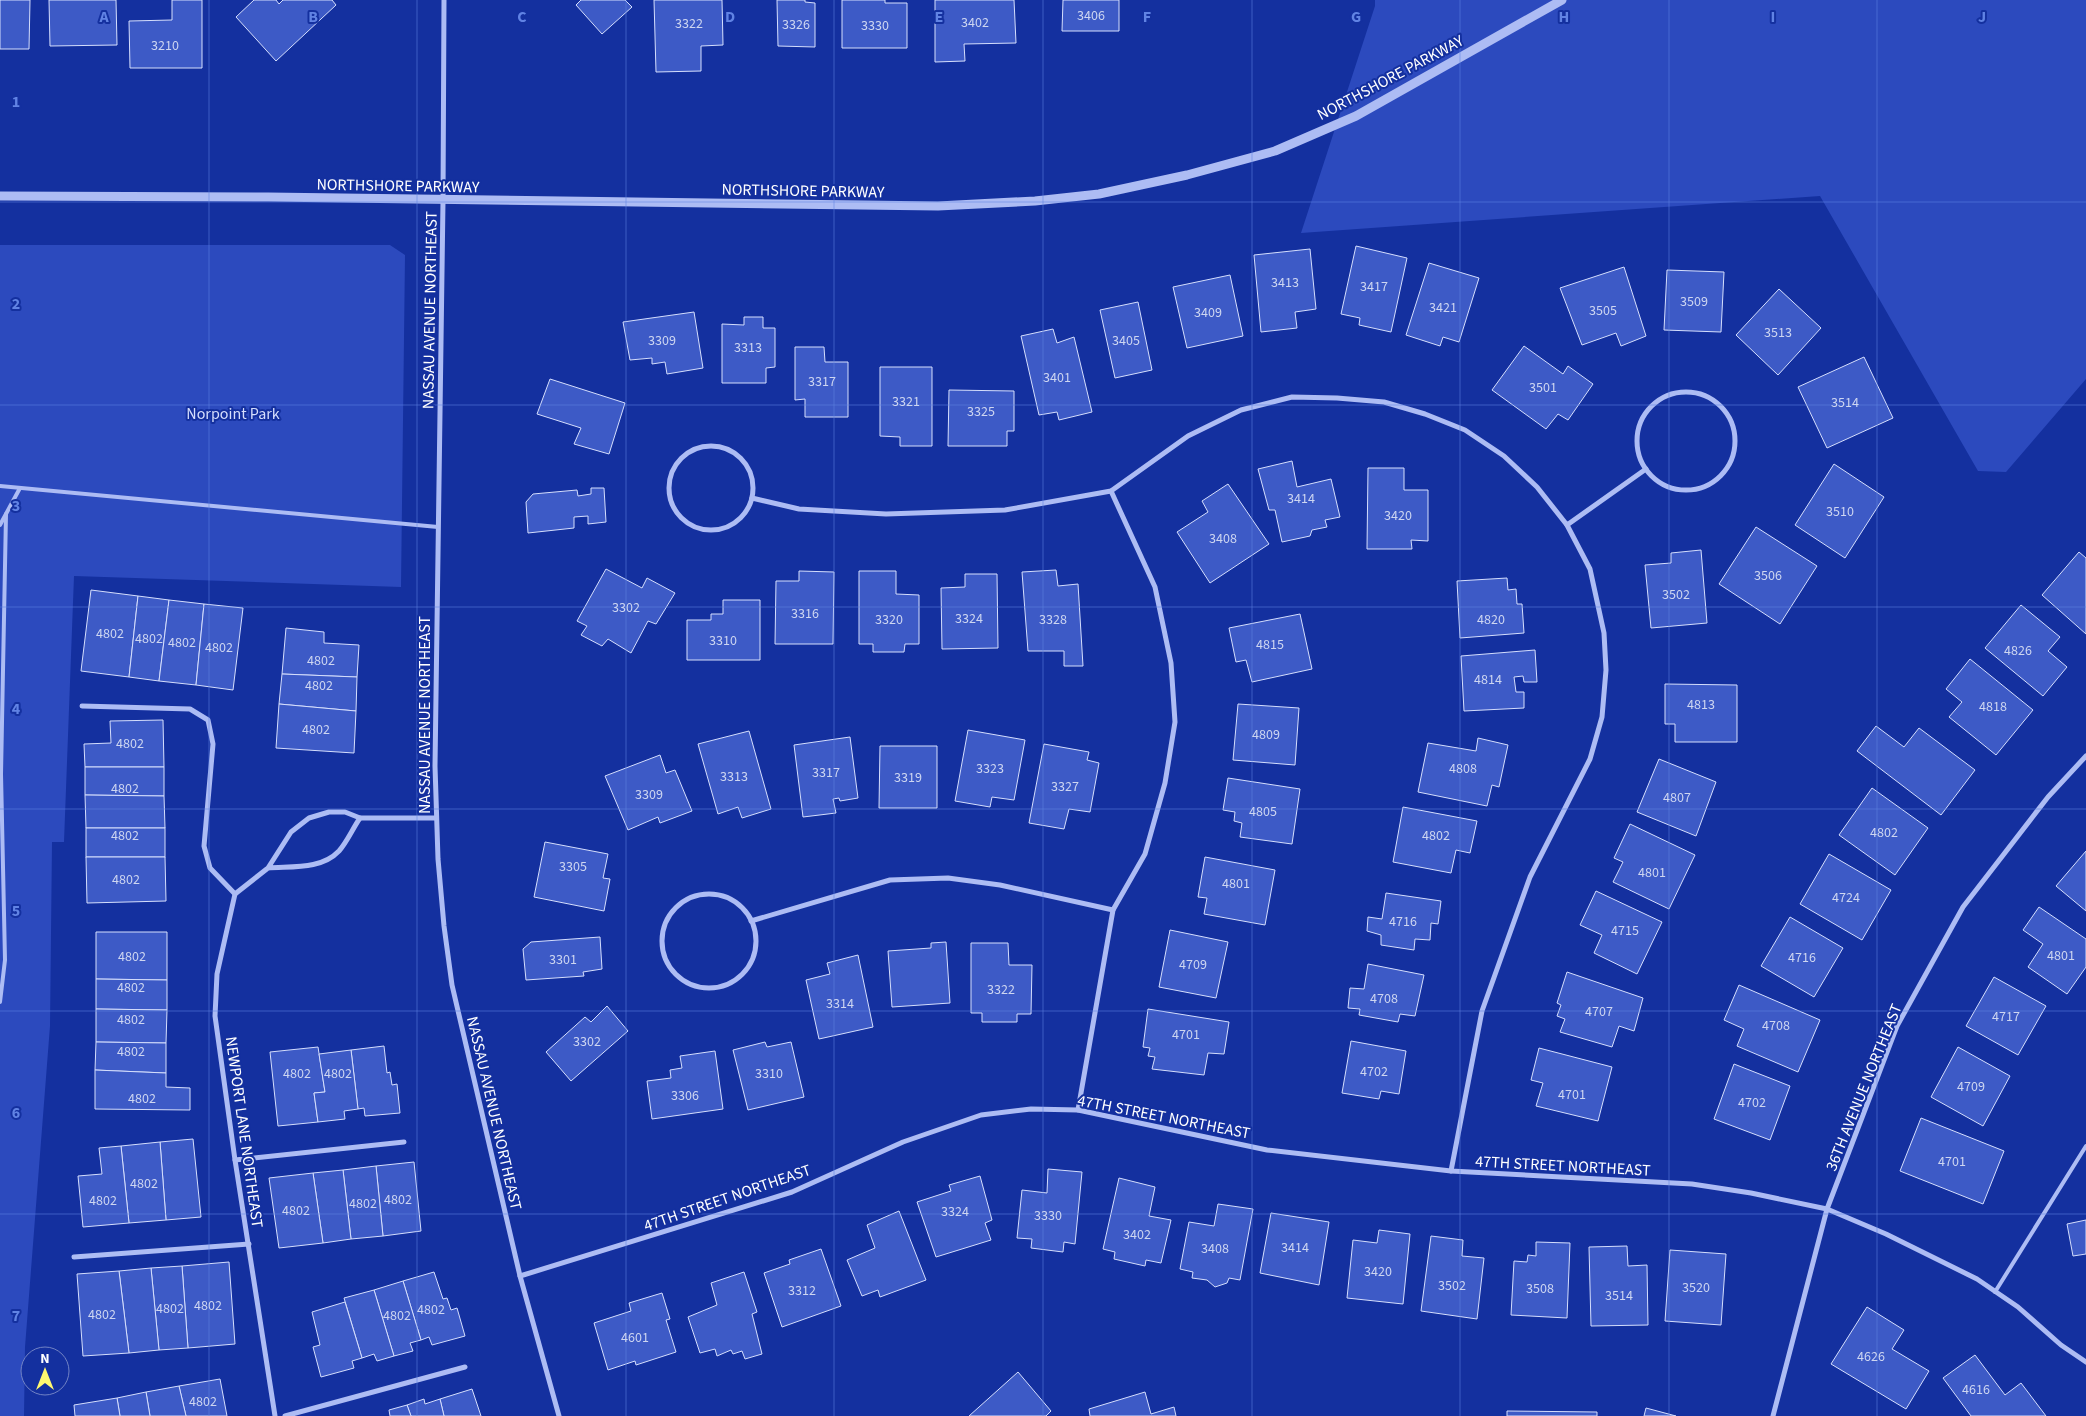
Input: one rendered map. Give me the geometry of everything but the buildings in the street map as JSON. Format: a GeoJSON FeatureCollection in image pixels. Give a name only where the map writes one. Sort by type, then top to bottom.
{"type":"FeatureCollection","features":[{"type":"Feature","properties":{"kind":"street","name":"NASSAU AVENUE NORTHEAST"},"geometry":{"type":"LineString","coordinates":[[444,0],[436,818],[444,926],[452,985],[520,1276],[559,1416]]}},
{"type":"Feature","properties":{"kind":"street","name":"NORTHSHORE PARKWAY"},"geometry":{"type":"LineString","coordinates":[[0,196],[268,197],[443,201],[938,206],[1035,201],[1099,194],[1187,175],[1284,147],[1356,116],[1562,0]]}},
{"type":"Feature","properties":{"kind":"street"},"geometry":{"type":"LineString","coordinates":[[1687,392],[1702,394],[1715,401],[1726,412],[1733,426],[1736,441],[1733,456],[1726,470],[1715,480],[1701,488],[1686,490],[1670,487],[1657,480],[1646,469],[1639,456],[1637,440],[1640,425],[1647,411],[1658,401],[1671,394],[1687,392]]}},
{"type":"Feature","properties":{"kind":"street"},"geometry":{"type":"LineString","coordinates":[[752,498],[799,509],[886,514],[1005,510],[1111,491],[1188,436],[1241,410],[1292,397],[1384,402],[1425,414],[1465,430],[1504,456],[1537,487],[1568,525],[1590,569],[1604,633],[1606,670],[1602,716],[1590,759],[1530,877],[1482,1011],[1451,1171]]}},
{"type":"Feature","properties":{"kind":"street"},"geometry":{"type":"LineString","coordinates":[[708,446],[721,447],[733,452],[743,460],[750,472],[753,484],[752,498],[747,510],[738,520],[727,526],[714,529],[701,528],[689,523],[679,515],[672,503],[669,491],[670,478],[675,466],[684,456],[695,449],[708,446]]}},
{"type":"Feature","properties":{"kind":"street"},"geometry":{"type":"LineString","coordinates":[[1568,525],[1646,469]]}},
{"type":"Feature","properties":{"kind":"street"},"geometry":{"type":"LineString","coordinates":[[1078,1110],[1113,910],[1145,854],[1166,783],[1175,722],[1171,663],[1155,588],[1111,491]]}},
{"type":"Feature","properties":{"kind":"street"},"geometry":{"type":"LineString","coordinates":[[82,706],[190,709],[208,720],[213,744],[204,846],[210,868],[235,894],[268,868],[291,832],[309,818],[329,812],[345,812],[360,818],[436,818]]}},
{"type":"Feature","properties":{"kind":"street","name":"36TH AVENUE NORTHEAST"},"geometry":{"type":"LineString","coordinates":[[1773,1416],[1827,1209],[1897,1026],[1963,907],[2048,797],[2086,756]]}},
{"type":"Feature","properties":{"kind":"street"},"geometry":{"type":"LineString","coordinates":[[268,868],[312,865],[326,860],[338,852],[360,818]]}},
{"type":"Feature","properties":{"kind":"street"},"geometry":{"type":"LineString","coordinates":[[752,921],[890,880],[938,878],[1000,885],[1113,910]]}},
{"type":"Feature","properties":{"kind":"street","name":"NEWPORT LANE NORTHEAST"},"geometry":{"type":"LineString","coordinates":[[235,894],[225,930],[217,974],[215,1016],[235,1160],[275,1416]]}},
{"type":"Feature","properties":{"kind":"street"},"geometry":{"type":"LineString","coordinates":[[703,895],[718,895],[732,900],[743,909],[752,921],[755,950],[741,976],[728,984],[714,988],[692,985],[674,973],[666,960],[662,946],[665,925],[677,907],[689,898],[703,895]]}},
{"type":"Feature","properties":{"kind":"street","name":"47TH STREET NORTHEAST"},"geometry":{"type":"LineString","coordinates":[[520,1276],[792,1192],[903,1142],[981,1115],[1030,1109],[1078,1110],[1266,1150],[1451,1171],[1692,1184],[1750,1193],[1827,1209],[1935,1257],[1977,1279],[2018,1308],[2061,1345],[2086,1362]]}},
{"type":"Feature","properties":{"kind":"street"},"geometry":{"type":"LineString","coordinates":[[235,1160],[404,1142]]}},
{"type":"Feature","properties":{"kind":"street"},"geometry":{"type":"LineString","coordinates":[[74,1257],[249,1244]]}},
{"type":"Feature","properties":{"kind":"street"},"geometry":{"type":"LineString","coordinates":[[285,1416],[465,1367]]}},
{"type":"Feature","properties":{"kind":"lane"},"geometry":{"type":"LineString","coordinates":[[0,486],[438,527]]}},
{"type":"Feature","properties":{"kind":"lane"},"geometry":{"type":"LineString","coordinates":[[0,525],[20,488]]}},
{"type":"Feature","properties":{"kind":"lane"},"geometry":{"type":"LineString","coordinates":[[0,1002],[5,960],[1,774],[6,514]]}},
{"type":"Feature","properties":{"kind":"lane"},"geometry":{"type":"LineString","coordinates":[[1995,1292],[2086,1146]]}},
{"type":"Feature","properties":{"kind":"green space"},"geometry":{"type":"Polygon","coordinates":[[[1375,0],[2086,0],[2086,379],[2006,472],[1978,471],[1820,196],[1301,233],[1375,6],[1375,0]]]}},
{"type":"Feature","properties":{"kind":"green space","name":"Norpoint Park"},"geometry":{"type":"Polygon","coordinates":[[[0,245],[390,245],[405,255],[401,587],[74,576],[64,842],[52,842],[50,1026],[25,1346],[20,1346],[20,1396],[24,1396],[24,1416],[0,1416],[0,245]]]}}]}
